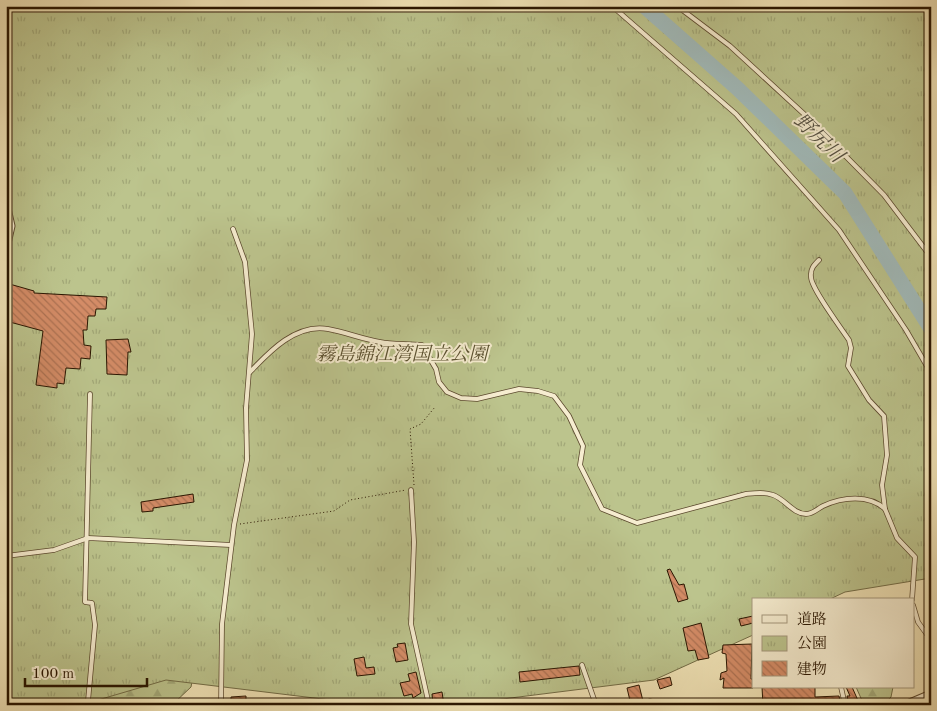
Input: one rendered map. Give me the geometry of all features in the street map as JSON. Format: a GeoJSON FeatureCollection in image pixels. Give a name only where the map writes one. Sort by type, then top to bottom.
{"type":"FeatureCollection","features":[{"type":"Feature","properties":{"kind":"street"},"geometry":{"type":"LineString","coordinates":[[6,204],[11,226],[6,248]]}},
{"type":"Feature","properties":{"kind":"street"},"geometry":{"type":"LineString","coordinates":[[905,705],[931,694]]}},
{"type":"Feature","properties":{"kind":"lane"},"geometry":{"type":"LineString","coordinates":[[612,6],[736,114],[839,230],[906,330],[931,373]]}},
{"type":"Feature","properties":{"kind":"lane"},"geometry":{"type":"LineString","coordinates":[[677,6],[730,46],[804,114],[884,195],[931,257]]}},
{"type":"Feature","properties":{"kind":"lane"},"geometry":{"type":"LineString","coordinates":[[221,705],[222,624],[234,525],[247,460],[246,408],[252,334],[245,262],[232,230]]}},
{"type":"Feature","properties":{"kind":"lane"},"geometry":{"type":"LineString","coordinates":[[819,260],[812,268],[810,278],[814,288],[849,340],[851,348],[848,366],[869,400],[884,416],[887,455],[882,485],[885,510],[897,538],[915,557],[912,598]]}},
{"type":"Feature","properties":{"kind":"lane"},"geometry":{"type":"LineString","coordinates":[[250,372],[278,344],[293,335],[315,328],[327,328],[348,336],[382,343],[422,345],[447,392],[461,398],[477,399],[519,389],[538,391],[554,396],[569,416],[583,446],[580,465],[596,501],[602,510],[637,523],[746,494],[763,492],[774,495],[797,512],[804,514],[812,513],[830,503],[853,498],[879,504],[885,510]]}},
{"type":"Feature","properties":{"kind":"lane"},"geometry":{"type":"LineString","coordinates":[[85,705],[88,701],[95,625],[92,603],[85,602],[90,394]]}},
{"type":"Feature","properties":{"kind":"lane"},"geometry":{"type":"LineString","coordinates":[[411,490],[414,542],[411,624],[429,705]]}},
{"type":"Feature","properties":{"kind":"lane"},"geometry":{"type":"LineString","coordinates":[[6,556],[54,550],[88,538],[231,545]]}},
{"type":"Feature","properties":{"kind":"lane"},"geometry":{"type":"LineString","coordinates":[[914,608],[918,622],[931,640]]}},
{"type":"Feature","properties":{"kind":"lane"},"geometry":{"type":"LineString","coordinates":[[582,665],[596,705]]}},
{"type":"Feature","properties":{"kind":"lane"},"geometry":{"type":"LineString","coordinates":[[841,688],[845,705]]}},
{"type":"Feature","properties":{"kind":"lane"},"geometry":{"type":"LineString","coordinates":[[650,701],[660,705]]}},
{"type":"Feature","properties":{"kind":"path"},"geometry":{"type":"LineString","coordinates":[[234,525],[334,511],[350,500],[411,490],[414,484],[410,429],[420,424],[435,407]]}},
{"type":"Feature","properties":{"kind":"green space","name":"霧島錦江湾国立公園"},"geometry":{"type":"Polygon","coordinates":[[[6,6],[931,6],[931,578],[845,592],[832,598],[752,598],[752,635],[654,680],[455,705],[372,705],[166,680],[81,705],[6,705],[6,6]]]}},
{"type":"Feature","properties":{"kind":"green space"},"geometry":{"type":"Polygon","coordinates":[[[197,655],[191,687],[172,705],[99,705],[108,661],[197,655]]]}},
{"type":"Feature","properties":{"kind":"green space"},"geometry":{"type":"Polygon","coordinates":[[[856,688],[893,688],[891,697],[884,705],[864,705],[856,688]]]}},
{"type":"Feature","properties":{"kind":"building"},"geometry":{"type":"Polygon","coordinates":[[[6,283],[34,291],[34,293],[107,297],[106,309],[96,309],[95,316],[88,316],[87,330],[83,330],[84,345],[91,346],[90,359],[81,358],[80,369],[66,368],[64,384],[57,383],[57,388],[36,385],[43,331],[6,321],[6,283]]]}},
{"type":"Feature","properties":{"kind":"building"},"geometry":{"type":"Polygon","coordinates":[[[128,339],[131,352],[128,352],[127,375],[107,374],[106,340],[128,339]]]}},
{"type":"Feature","properties":{"kind":"building"},"geometry":{"type":"Polygon","coordinates":[[[193,494],[194,502],[153,508],[153,511],[142,512],[141,502],[193,494]]]}},
{"type":"Feature","properties":{"kind":"building"},"geometry":{"type":"Polygon","coordinates":[[[670,569],[679,585],[684,584],[688,599],[678,602],[667,570],[670,569]]]}},
{"type":"Feature","properties":{"kind":"building"},"geometry":{"type":"Polygon","coordinates":[[[752,616],[752,623],[741,626],[739,619],[752,616]]]}},
{"type":"Feature","properties":{"kind":"building"},"geometry":{"type":"Polygon","coordinates":[[[701,623],[709,658],[698,660],[695,650],[688,651],[683,628],[701,623]]]}},
{"type":"Feature","properties":{"kind":"building"},"geometry":{"type":"Polygon","coordinates":[[[405,643],[408,660],[396,662],[393,648],[398,647],[397,644],[405,643]]]}},
{"type":"Feature","properties":{"kind":"building"},"geometry":{"type":"Polygon","coordinates":[[[752,644],[752,688],[723,688],[724,678],[720,680],[721,673],[727,671],[726,654],[722,653],[723,645],[752,644]]]}},
{"type":"Feature","properties":{"kind":"building"},"geometry":{"type":"Polygon","coordinates":[[[364,657],[366,668],[374,667],[375,674],[357,676],[354,659],[364,657]]]}},
{"type":"Feature","properties":{"kind":"building"},"geometry":{"type":"Polygon","coordinates":[[[579,666],[580,675],[520,682],[519,672],[579,666]]]}},
{"type":"Feature","properties":{"kind":"building"},"geometry":{"type":"Polygon","coordinates":[[[416,672],[421,693],[413,698],[412,694],[404,696],[400,683],[410,681],[408,674],[416,672]]]}},
{"type":"Feature","properties":{"kind":"building"},"geometry":{"type":"Polygon","coordinates":[[[670,677],[672,685],[660,689],[657,680],[670,677]]]}},
{"type":"Feature","properties":{"kind":"building"},"geometry":{"type":"Polygon","coordinates":[[[639,685],[644,705],[631,705],[627,688],[639,685]]]}},
{"type":"Feature","properties":{"kind":"building"},"geometry":{"type":"Polygon","coordinates":[[[762,688],[815,688],[815,697],[839,696],[841,705],[763,705],[762,688]]]}},
{"type":"Feature","properties":{"kind":"building"},"geometry":{"type":"Polygon","coordinates":[[[846,688],[852,688],[860,705],[849,705],[847,696],[850,696],[846,688]]]}},
{"type":"Feature","properties":{"kind":"building"},"geometry":{"type":"Polygon","coordinates":[[[442,692],[444,705],[433,705],[432,694],[442,692]]]}},
{"type":"Feature","properties":{"kind":"building"},"geometry":{"type":"Polygon","coordinates":[[[246,696],[246,703],[231,704],[231,697],[246,696]]]}},
{"type":"Feature","properties":{"kind":"waterway","name":"野尻川"},"geometry":{"type":"LineString","coordinates":[[644,6],[737,88],[845,193],[931,329]]}}]}
